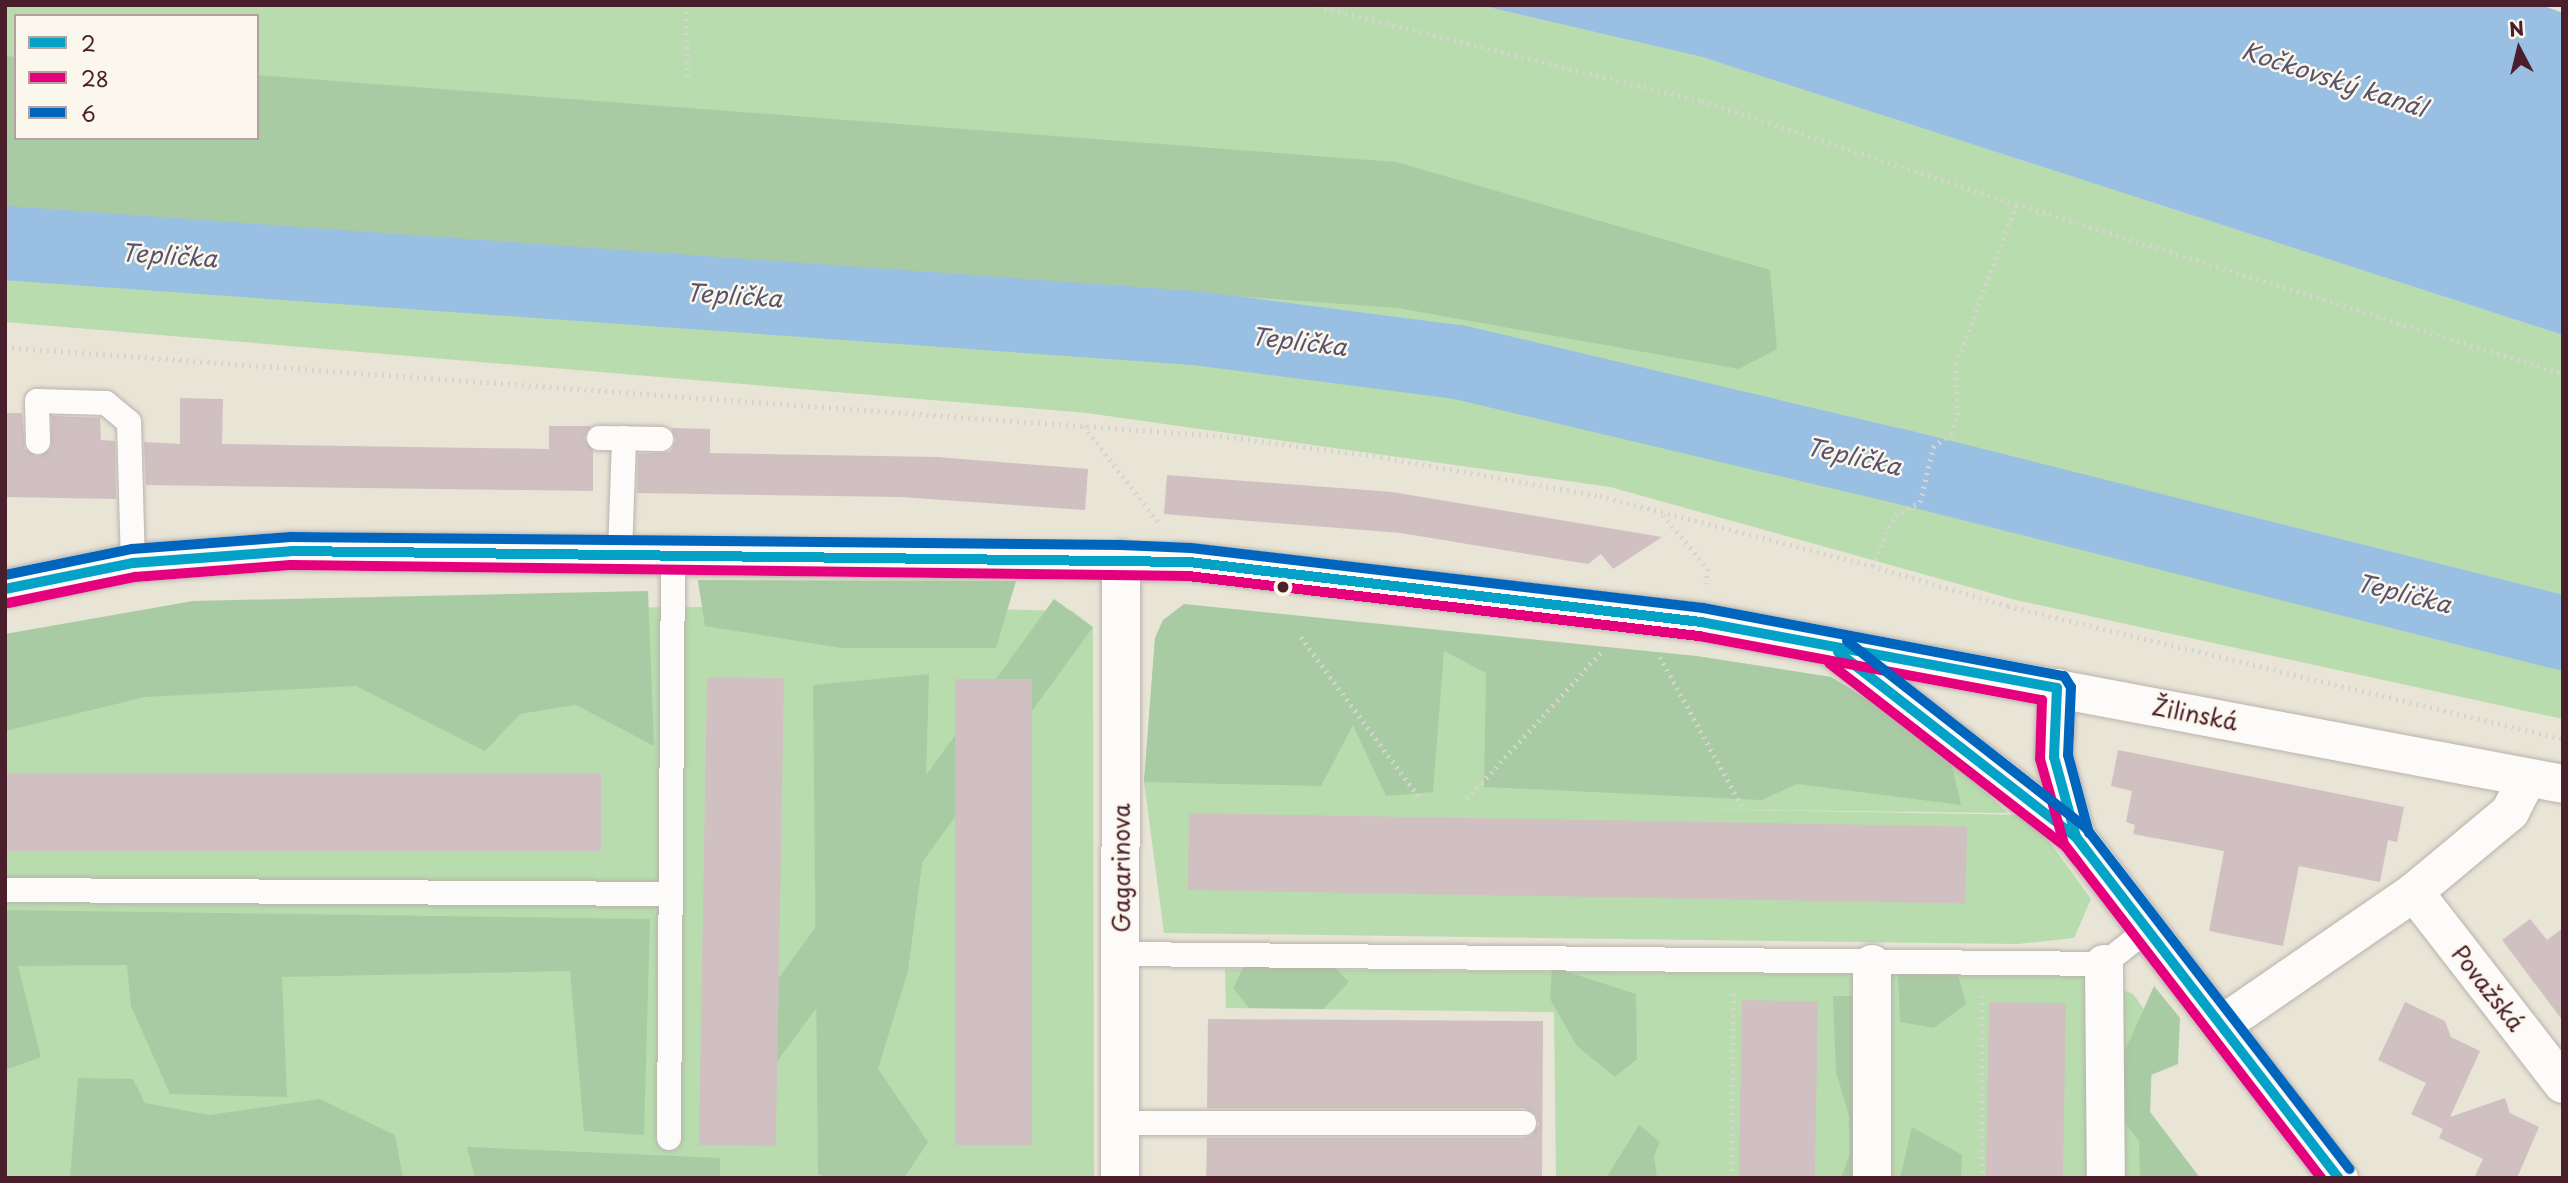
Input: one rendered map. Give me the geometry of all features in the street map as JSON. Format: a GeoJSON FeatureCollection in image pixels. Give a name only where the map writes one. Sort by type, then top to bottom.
{"type":"FeatureCollection","features":[{"type":"Feature","properties":{"kind":"street"},"geometry":{"type":"LineString","coordinates":[[5,589],[134,563],[291,551],[673,554],[853,559],[1121,559],[1189,562],[1701,622],[1827,643],[2076,837],[2223,1024],[2339,1178]]}},
{"type":"Feature","properties":{"kind":"street","name":"Gagarinova"},"geometry":{"type":"LineString","coordinates":[[1120,1178],[1121,559]]}},
{"type":"Feature","properties":{"kind":"street","name":"Žilinská"},"geometry":{"type":"LineString","coordinates":[[1827,643],[2545,781]]}},
{"type":"Feature","properties":{"kind":"street"},"geometry":{"type":"LineString","coordinates":[[2057,688],[2054,757],[2076,837]]}},
{"type":"Feature","properties":{"kind":"street"},"geometry":{"type":"LineString","coordinates":[[2223,1024],[2414,892],[2545,781]]}},
{"type":"Feature","properties":{"kind":"street","name":"Považská"},"geometry":{"type":"LineString","coordinates":[[2414,892],[2563,1084]]}},
{"type":"Feature","properties":{"kind":"street"},"geometry":{"type":"LineString","coordinates":[[1872,964],[1872,1178]]}},
{"type":"Feature","properties":{"kind":"street"},"geometry":{"type":"LineString","coordinates":[[2104,964],[2106,1178]]}},
{"type":"Feature","properties":{"kind":"lane"},"geometry":{"type":"LineString","coordinates":[[38,442],[37,401],[106,402],[129,422],[134,563]]}},
{"type":"Feature","properties":{"kind":"lane"},"geometry":{"type":"LineString","coordinates":[[599,438],[661,439]]}},
{"type":"Feature","properties":{"kind":"lane"},"geometry":{"type":"LineString","coordinates":[[620,554],[624,439]]}},
{"type":"Feature","properties":{"kind":"lane"},"geometry":{"type":"LineString","coordinates":[[669,1138],[673,554]]}},
{"type":"Feature","properties":{"kind":"lane"},"geometry":{"type":"LineString","coordinates":[[5,890],[670,894]]}},
{"type":"Feature","properties":{"kind":"lane"},"geometry":{"type":"LineString","coordinates":[[1121,954],[1872,964],[2104,964],[2148,929]]}},
{"type":"Feature","properties":{"kind":"lane"},"geometry":{"type":"LineString","coordinates":[[1121,1123],[1524,1123]]}},
{"type":"Feature","properties":{"kind":"path"},"geometry":{"type":"LineString","coordinates":[[686,5],[688,82]]}},
{"type":"Feature","properties":{"kind":"path"},"geometry":{"type":"LineString","coordinates":[[1311,5],[1702,101],[2016,204],[2563,374]]}},
{"type":"Feature","properties":{"kind":"path"},"geometry":{"type":"LineString","coordinates":[[1872,566],[1895,514],[1920,502],[1933,447],[1951,434],[1954,424],[1956,364],[2016,204]]}},
{"type":"Feature","properties":{"kind":"path"},"geometry":{"type":"LineString","coordinates":[[5,347],[1084,425],[1220,436],[1381,457],[1600,496],[1872,566],[2008,607],[2563,739]]}},
{"type":"Feature","properties":{"kind":"path"},"geometry":{"type":"LineString","coordinates":[[1084,425],[1189,562]]}},
{"type":"Feature","properties":{"kind":"path"},"geometry":{"type":"LineString","coordinates":[[1662,514],[1708,569]]}},
{"type":"Feature","properties":{"kind":"path"},"geometry":{"type":"LineString","coordinates":[[1301,637],[1419,797]]}},
{"type":"Feature","properties":{"kind":"path"},"geometry":{"type":"LineString","coordinates":[[1467,799],[1609,642]]}},
{"type":"Feature","properties":{"kind":"path"},"geometry":{"type":"LineString","coordinates":[[1657,650],[1742,806]]}},
{"type":"Feature","properties":{"kind":"path"},"geometry":{"type":"LineString","coordinates":[[1732,1178],[1733,962]]}},
{"type":"Feature","properties":{"kind":"path"},"geometry":{"type":"LineString","coordinates":[[1982,964],[1982,1178]]}},
{"type":"Feature","properties":{"kind":"green space"},"geometry":{"type":"Polygon","coordinates":[[[5,5],[1479,5],[1702,57],[2563,335],[2563,719],[2016,600],[1610,487],[1087,413],[5,322],[5,5]]]}},
{"type":"Feature","properties":{"kind":"green space"},"geometry":{"type":"Polygon","coordinates":[[[5,56],[14,57],[14,140],[259,140],[259,75],[1396,162],[1770,270],[1777,349],[1739,369],[1398,308],[5,207],[5,56]]]}},
{"type":"Feature","properties":{"kind":"green space"},"geometry":{"type":"Polygon","coordinates":[[[698,580],[1016,581],[996,648],[842,648],[705,626],[698,580]]]}},
{"type":"Feature","properties":{"kind":"green space"},"geometry":{"type":"Polygon","coordinates":[[[648,591],[654,746],[576,705],[520,714],[485,751],[356,686],[145,697],[5,731],[5,634],[193,601],[648,591]]]}},
{"type":"Feature","properties":{"kind":"green space"},"geometry":{"type":"Polygon","coordinates":[[[1054,599],[1093,627],[753,1096],[714,1067],[1054,599]]]}},
{"type":"Feature","properties":{"kind":"green space"},"geometry":{"type":"Polygon","coordinates":[[[1184,604],[1696,656],[1831,677],[1948,748],[1961,805],[1797,784],[1762,800],[1484,787],[1486,673],[1444,651],[1433,792],[1386,796],[1353,725],[1321,786],[1144,782],[1155,638],[1163,620],[1184,604]]]}},
{"type":"Feature","properties":{"kind":"green space"},"geometry":{"type":"Polygon","coordinates":[[[836,606],[1072,611],[1093,627],[1094,1178],[5,1178],[5,644],[288,610],[836,606]]]}},
{"type":"Feature","properties":{"kind":"green space"},"geometry":{"type":"Polygon","coordinates":[[[1163,620],[1696,656],[1831,677],[1964,771],[2008,813],[1687,809],[2030,815],[2091,899],[2074,938],[2018,944],[1164,933],[1144,782],[1155,638],[1163,620]]]}},
{"type":"Feature","properties":{"kind":"green space"},"geometry":{"type":"Polygon","coordinates":[[[929,674],[924,849],[908,971],[878,1069],[928,1142],[904,1178],[826,1178],[818,1174],[813,685],[929,674]]]}},
{"type":"Feature","properties":{"kind":"green space"},"geometry":{"type":"Polygon","coordinates":[[[5,910],[650,919],[644,1135],[584,1131],[570,971],[282,977],[287,1097],[170,1094],[131,1006],[127,965],[18,966],[41,1057],[5,1070],[5,910]]]}},
{"type":"Feature","properties":{"kind":"green space"},"geometry":{"type":"Polygon","coordinates":[[[1246,962],[1332,965],[1349,982],[1323,1009],[1249,1008],[1233,988],[1246,962]]]}},
{"type":"Feature","properties":{"kind":"green space"},"geometry":{"type":"Polygon","coordinates":[[[1552,967],[1636,994],[1637,1059],[1615,1077],[1577,1046],[1550,999],[1552,967]]]}},
{"type":"Feature","properties":{"kind":"green space"},"geometry":{"type":"Polygon","coordinates":[[[1225,969],[2087,976],[2133,994],[2178,1056],[2152,1067],[2150,1112],[2200,1178],[1556,1178],[1554,1012],[1226,1008],[1225,969]]]}},
{"type":"Feature","properties":{"kind":"green space"},"geometry":{"type":"Polygon","coordinates":[[[1898,974],[1958,975],[1966,1004],[1934,1028],[1900,1022],[1898,974]]]}},
{"type":"Feature","properties":{"kind":"green space"},"geometry":{"type":"Polygon","coordinates":[[[2154,986],[2180,1018],[2178,1064],[2151,1075],[2150,1112],[2200,1178],[2140,1178],[2139,1141],[2123,1120],[2123,1055],[2154,986]]]}},
{"type":"Feature","properties":{"kind":"green space"},"geometry":{"type":"Polygon","coordinates":[[[1833,996],[1864,996],[1865,1178],[1841,1178],[1850,1154],[1849,1116],[1836,1072],[1833,996]]]}},
{"type":"Feature","properties":{"kind":"green space"},"geometry":{"type":"Polygon","coordinates":[[[78,1078],[133,1079],[145,1103],[209,1115],[320,1099],[395,1135],[403,1178],[70,1178],[78,1078]]]}},
{"type":"Feature","properties":{"kind":"green space"},"geometry":{"type":"Polygon","coordinates":[[[1639,1125],[1660,1142],[1654,1156],[1657,1178],[1606,1178],[1639,1125]]]}},
{"type":"Feature","properties":{"kind":"green space"},"geometry":{"type":"Polygon","coordinates":[[[1912,1127],[1962,1155],[1961,1178],[1900,1178],[1912,1127]]]}},
{"type":"Feature","properties":{"kind":"green space"},"geometry":{"type":"Polygon","coordinates":[[[467,1147],[720,1158],[720,1178],[475,1178],[467,1147]]]}},
{"type":"Feature","properties":{"kind":"water","name":"Kočkovský kanál"},"geometry":{"type":"Polygon","coordinates":[[[1479,5],[2541,5],[2563,13],[2563,335],[1702,57],[1479,5]]]}},
{"type":"Feature","properties":{"kind":"building"},"geometry":{"type":"Polygon","coordinates":[[[180,398],[223,399],[222,444],[549,449],[549,426],[591,426],[584,438],[593,451],[593,491],[146,485],[144,442],[180,444],[180,398]]]}},
{"type":"Feature","properties":{"kind":"building"},"geometry":{"type":"Polygon","coordinates":[[[5,413],[22,413],[25,449],[38,457],[51,448],[52,416],[100,418],[101,440],[115,441],[116,499],[5,497],[5,413]]]}},
{"type":"Feature","properties":{"kind":"building"},"geometry":{"type":"Polygon","coordinates":[[[671,428],[710,429],[710,453],[937,457],[1088,469],[1085,510],[900,497],[637,493],[638,454],[670,452],[676,440],[671,428]]]}},
{"type":"Feature","properties":{"kind":"building"},"geometry":{"type":"Polygon","coordinates":[[[1167,475],[1392,492],[1662,537],[1613,569],[1601,554],[1588,564],[1401,533],[1164,514],[1167,475]]]}},
{"type":"Feature","properties":{"kind":"building"},"geometry":{"type":"Polygon","coordinates":[[[707,677],[784,678],[776,1146],[699,1145],[707,677]]]}},
{"type":"Feature","properties":{"kind":"building"},"geometry":{"type":"Polygon","coordinates":[[[955,679],[1032,679],[1032,1145],[955,1145],[955,679]]]}},
{"type":"Feature","properties":{"kind":"building"},"geometry":{"type":"Polygon","coordinates":[[[2118,750],[2404,807],[2397,842],[2388,840],[2380,882],[2299,866],[2283,946],[2209,931],[2224,851],[2133,834],[2135,825],[2126,822],[2132,791],[2111,786],[2118,750]]]}},
{"type":"Feature","properties":{"kind":"building"},"geometry":{"type":"Polygon","coordinates":[[[5,773],[601,773],[601,851],[5,851],[5,773]]]}},
{"type":"Feature","properties":{"kind":"building"},"geometry":{"type":"Polygon","coordinates":[[[1189,813],[1967,827],[1966,904],[1188,890],[1189,813]]]}},
{"type":"Feature","properties":{"kind":"building"},"geometry":{"type":"Polygon","coordinates":[[[2530,919],[2547,940],[2563,928],[2563,1021],[2502,940],[2530,919]]]}},
{"type":"Feature","properties":{"kind":"building"},"geometry":{"type":"Polygon","coordinates":[[[1742,1000],[1818,1001],[1815,1178],[1739,1178],[1742,1000]]]}},
{"type":"Feature","properties":{"kind":"building"},"geometry":{"type":"Polygon","coordinates":[[[1989,1002],[2066,1003],[2063,1178],[1986,1178],[1989,1002]]]}},
{"type":"Feature","properties":{"kind":"building"},"geometry":{"type":"Polygon","coordinates":[[[2405,1002],[2445,1021],[2451,1037],[2480,1051],[2450,1117],[2505,1098],[2510,1113],[2539,1127],[2517,1178],[2474,1178],[2483,1159],[2439,1138],[2443,1129],[2411,1114],[2426,1083],[2378,1060],[2405,1002]]]}},
{"type":"Feature","properties":{"kind":"building"},"geometry":{"type":"Polygon","coordinates":[[[1208,1019],[1543,1021],[1542,1178],[1206,1178],[1207,1138],[1524,1138],[1532,1135],[1539,1124],[1536,1115],[1524,1108],[1207,1108],[1208,1019]]]}},
{"type":"Feature","properties":{"kind":"waterway","name":"Teplička"},"geometry":{"type":"LineString","coordinates":[[5,243],[1195,328],[1458,362],[1895,465],[2563,633]]}},
{"type":"Feature","properties":{"kind":"transit line","name":"6"},"geometry":{"type":"LineString","coordinates":[[5,575],[132,549],[291,537],[1121,545],[1191,548],[1703,608],[2064,676],[2071,687],[2068,755],[2089,833]]}},
{"type":"Feature","properties":{"kind":"transit line","name":"2"},"geometry":{"type":"LineString","coordinates":[[5,589],[133,563],[291,551],[1189,562],[1701,622],[2057,688],[2054,757],[2076,837],[2339,1178]]}},
{"type":"Feature","properties":{"kind":"transit line","name":"28"},"geometry":{"type":"LineString","coordinates":[[8,603],[135,577],[291,565],[1188,576],[1699,636],[2042,700],[2040,759],[2064,844],[2321,1178]]}},
{"type":"Feature","properties":{"kind":"transit line","name":"6"},"geometry":{"type":"LineString","coordinates":[[1847,641],[2086,828],[2350,1169]]}},
{"type":"Feature","properties":{"kind":"transit line","name":"2"},"geometry":{"type":"LineString","coordinates":[[1838,652],[2076,837],[2088,853]]}},
{"type":"Feature","properties":{"kind":"transit line","name":"28"},"geometry":{"type":"LineString","coordinates":[[1829,663],[2066,847],[2077,861]]}}]}
